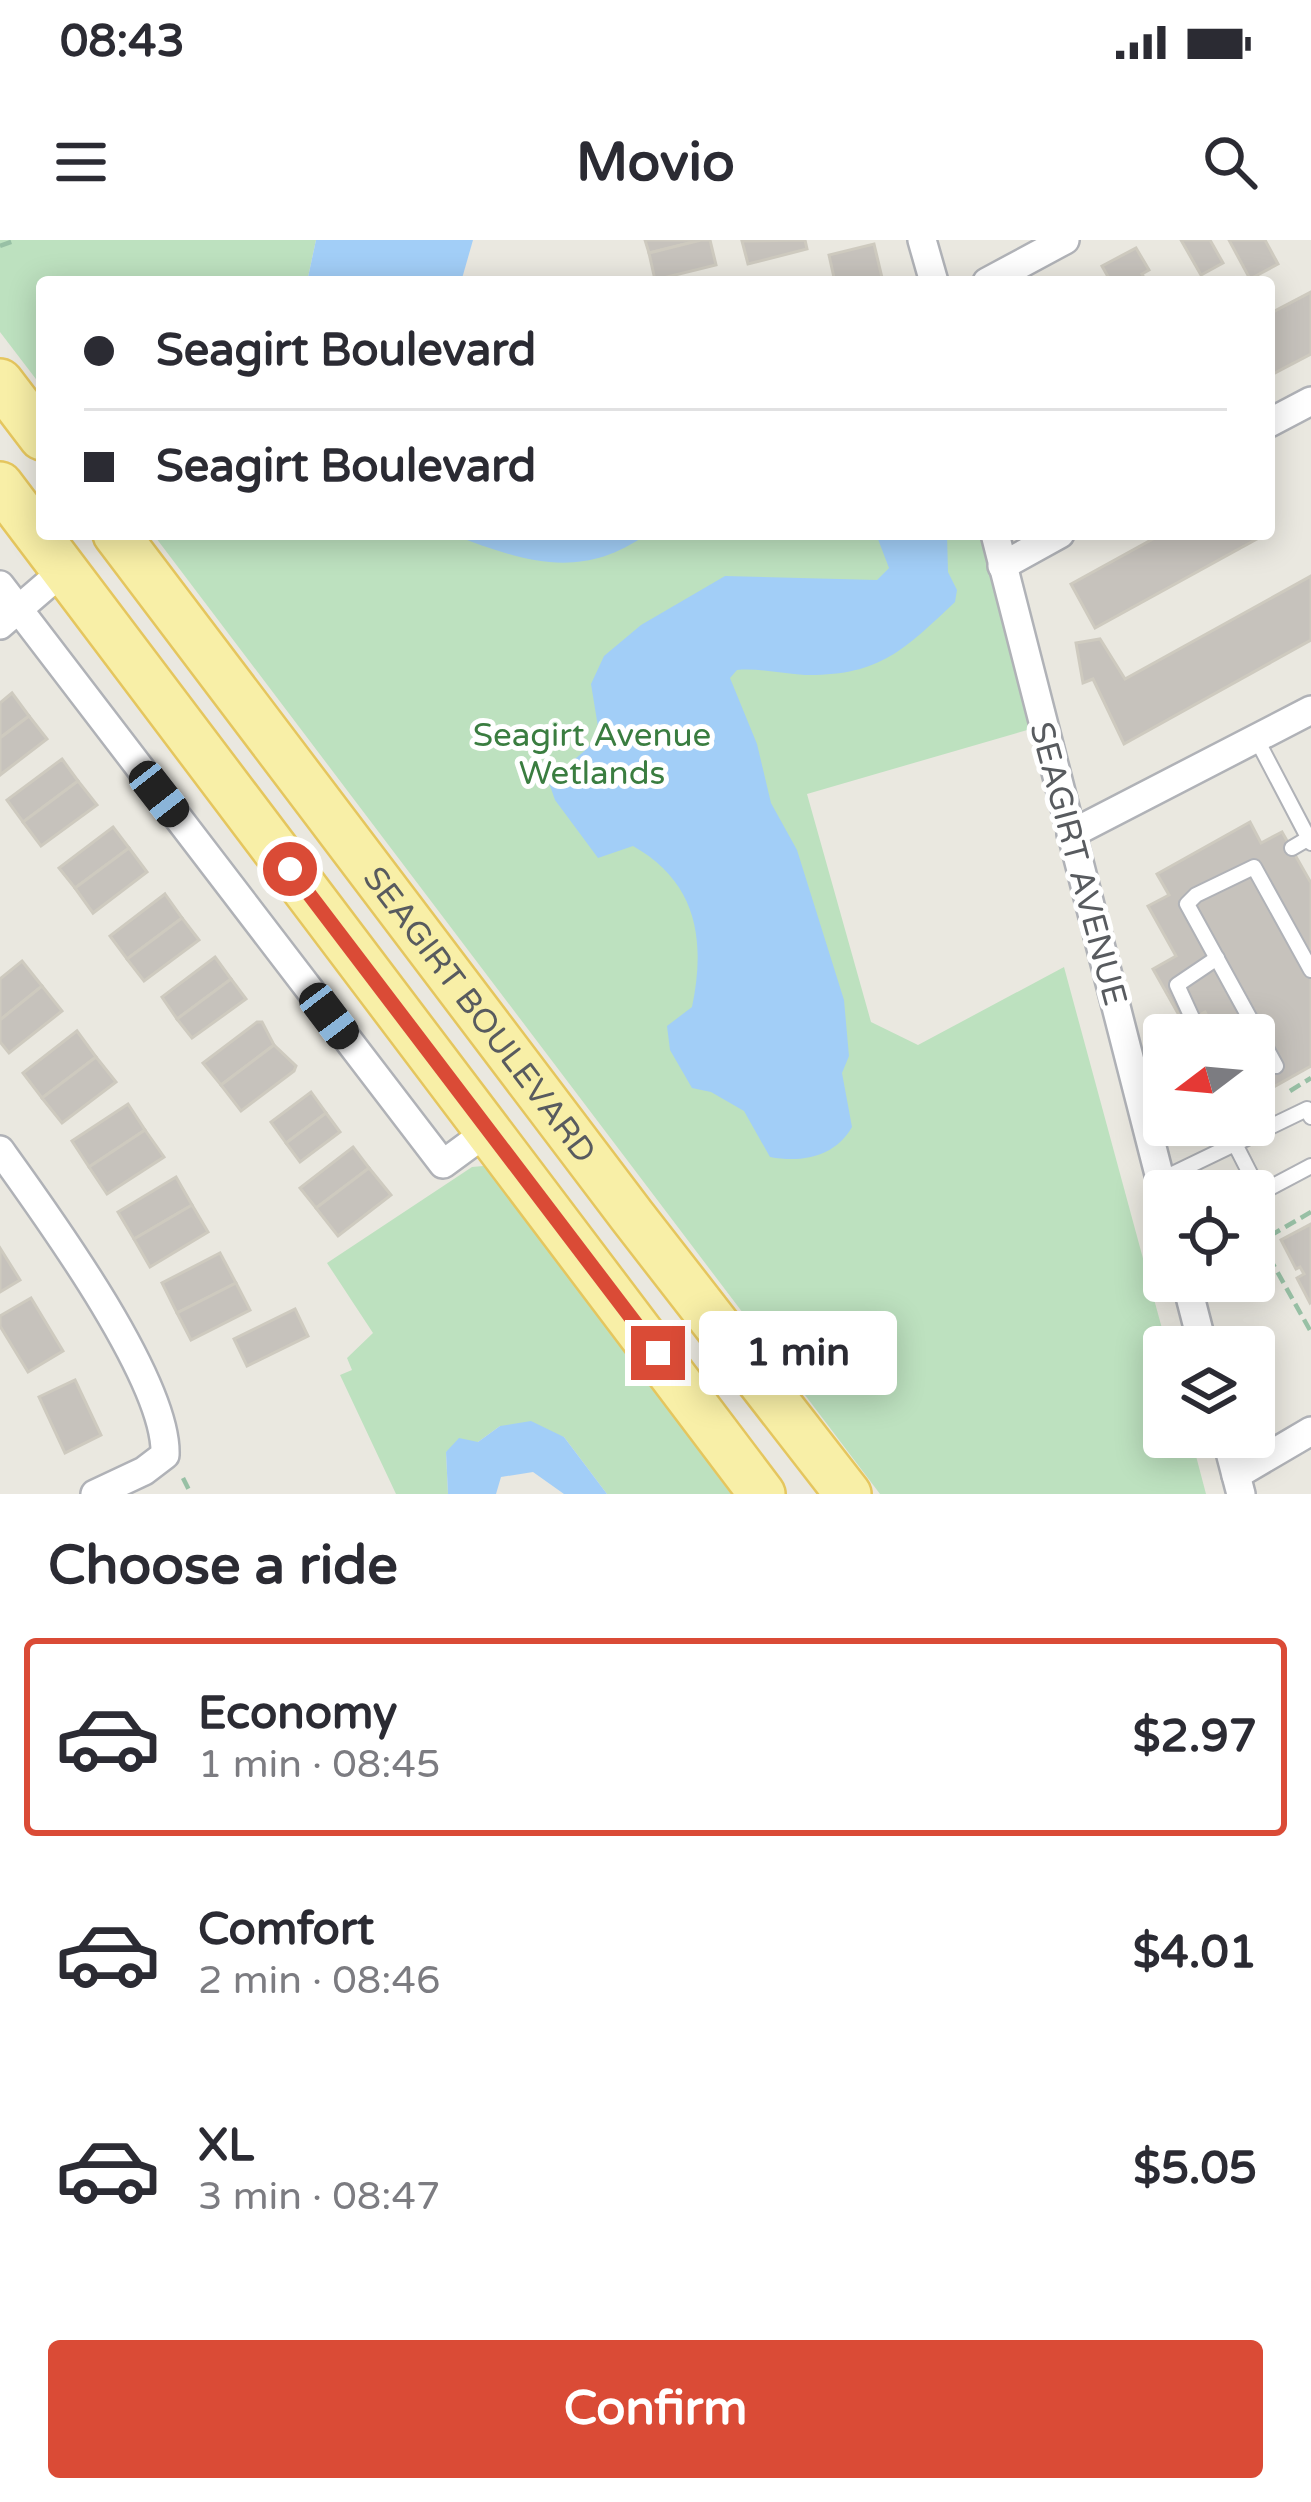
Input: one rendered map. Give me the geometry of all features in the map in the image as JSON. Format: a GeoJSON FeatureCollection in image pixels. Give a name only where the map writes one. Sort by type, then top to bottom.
{"type":"FeatureCollection","features":[{"type":"Feature","properties":{"kind":"main road"},"geometry":{"type":"LineString","coordinates":[[0,382],[36,429]]}},
{"type":"Feature","properties":{"kind":"main road","name":"SEAGIRT BOULEVARD"},"geometry":{"type":"LineString","coordinates":[[0,485],[36,532]]}},
{"type":"Feature","properties":{"kind":"main road","name":"SEAGIRT BOULEVARD"},"geometry":{"type":"LineString","coordinates":[[42,540],[762,1494]]}},
{"type":"Feature","properties":{"kind":"main road","name":"SEAGIRT BOULEVARD"},"geometry":{"type":"LineString","coordinates":[[121,540],[848,1494]]}},
{"type":"Feature","properties":{"kind":"street"},"geometry":{"type":"LineString","coordinates":[[922,240],[932,276]]}},
{"type":"Feature","properties":{"kind":"street"},"geometry":{"type":"LineString","coordinates":[[998,276],[1065,240]]}},
{"type":"Feature","properties":{"kind":"street"},"geometry":{"type":"LineString","coordinates":[[1275,420],[1311,401]]}},
{"type":"Feature","properties":{"kind":"street","name":"SEAGIRT AVENUE"},"geometry":{"type":"LineString","coordinates":[[996,540],[1158,1170]]}},
{"type":"Feature","properties":{"kind":"street"},"geometry":{"type":"LineString","coordinates":[[1002,566],[1049,540]]}},
{"type":"Feature","properties":{"kind":"street"},"geometry":{"type":"LineString","coordinates":[[9,617],[64,569]]}},
{"type":"Feature","properties":{"kind":"street"},"geometry":{"type":"LineString","coordinates":[[0,585],[9,617],[443,1164],[488,1131]]}},
{"type":"Feature","properties":{"kind":"street"},"geometry":{"type":"LineString","coordinates":[[1071,834],[1311,710]]}},
{"type":"Feature","properties":{"kind":"street"},"geometry":{"type":"LineString","coordinates":[[0,1150],[83,1270],[127,1346],[166,1431],[165,1455],[144,1471],[95,1494]]}},
{"type":"Feature","properties":{"kind":"street"},"geometry":{"type":"LineString","coordinates":[[1239,1485],[1311,1431]]}},
{"type":"Feature","properties":{"kind":"lane"},"geometry":{"type":"LineString","coordinates":[[1257,740],[1306,820],[1310,841],[1292,848]]}},
{"type":"Feature","properties":{"kind":"lane"},"geometry":{"type":"LineString","coordinates":[[1276,1066],[1187,904],[1254,867],[1311,970]]}},
{"type":"Feature","properties":{"kind":"lane"},"geometry":{"type":"LineString","coordinates":[[1189,1014],[1177,985],[1216,958]]}},
{"type":"Feature","properties":{"kind":"lane"},"geometry":{"type":"LineString","coordinates":[[1275,1121],[1306,1109],[1311,1117]]}},
{"type":"Feature","properties":{"kind":"lane"},"geometry":{"type":"LineString","coordinates":[[1193,1170],[1236,1146],[1260,1192],[1311,1166]]}},
{"type":"Feature","properties":{"kind":"path"},"geometry":{"type":"LineString","coordinates":[[0,246],[16,240]]}},
{"type":"Feature","properties":{"kind":"path"},"geometry":{"type":"LineString","coordinates":[[1275,1233],[1311,1212]]}},
{"type":"Feature","properties":{"kind":"path"},"geometry":{"type":"LineString","coordinates":[[1275,1273],[1311,1332]]}},
{"type":"Feature","properties":{"kind":"green space"},"geometry":{"type":"Polygon","coordinates":[[[0,240],[316,240],[308,276],[36,276],[36,379],[0,332],[0,240]]]}},
{"type":"Feature","properties":{"kind":"green space","name":"Seagirt Avenue Wetlands"},"geometry":{"type":"Polygon","coordinates":[[[158,540],[996,540],[1041,726],[807,794],[871,1022],[918,1045],[1064,967],[1143,1258],[1143,1302],[1155,1302],[1161,1326],[1143,1326],[1143,1458],[1197,1458],[1206,1494],[880,1494],[158,540]]]}},
{"type":"Feature","properties":{"kind":"green space"},"geometry":{"type":"Polygon","coordinates":[[[472,1167],[492,1170],[731,1494],[607,1494],[564,1437],[500,1426],[478,1442],[446,1452],[448,1494],[396,1494],[340,1375],[352,1370],[347,1358],[373,1333],[327,1263],[472,1167]]]}},
{"type":"Feature","properties":{"kind":"water"},"geometry":{"type":"Polygon","coordinates":[[[316,240],[473,240],[463,276],[308,276],[316,240]]]}},
{"type":"Feature","properties":{"kind":"water"},"geometry":{"type":"Polygon","coordinates":[[[468,540],[637,540],[598,558],[574,562],[502,552],[468,540]]]}},
{"type":"Feature","properties":{"kind":"water"},"geometry":{"type":"Polygon","coordinates":[[[878,540],[947,540],[955,602],[904,647],[871,665],[805,675],[737,670],[730,678],[757,744],[771,803],[797,850],[844,1000],[849,1056],[842,1073],[852,1127],[845,1137],[817,1156],[770,1157],[744,1111],[711,1092],[692,1088],[670,1050],[667,1026],[692,1007],[698,959],[692,915],[683,895],[671,877],[633,846],[598,858],[555,800],[548,780],[599,733],[591,684],[604,656],[641,625],[725,576],[877,580],[889,568],[878,540]]]}},
{"type":"Feature","properties":{"kind":"water"},"geometry":{"type":"Polygon","coordinates":[[[531,1421],[564,1437],[607,1494],[564,1494],[533,1472],[501,1477],[496,1494],[448,1494],[446,1452],[459,1438],[478,1442],[500,1426],[531,1421]]]}},
{"type":"Feature","properties":{"kind":"building"},"geometry":{"type":"Polygon","coordinates":[[[645,240],[701,240],[649,253],[645,240]]]}},
{"type":"Feature","properties":{"kind":"building"},"geometry":{"type":"Polygon","coordinates":[[[710,240],[716,265],[654,276],[649,253],[710,240]]]}},
{"type":"Feature","properties":{"kind":"building"},"geometry":{"type":"Polygon","coordinates":[[[805,240],[807,249],[748,264],[742,241],[805,240]]]}},
{"type":"Feature","properties":{"kind":"building"},"geometry":{"type":"Polygon","coordinates":[[[1181,240],[1210,240],[1223,263],[1201,275],[1181,240]]]}},
{"type":"Feature","properties":{"kind":"building"},"geometry":{"type":"Polygon","coordinates":[[[1229,240],[1265,240],[1278,264],[1248,276],[1229,240]]]}},
{"type":"Feature","properties":{"kind":"building"},"geometry":{"type":"Polygon","coordinates":[[[874,244],[882,276],[834,276],[829,255],[874,244]]]}},
{"type":"Feature","properties":{"kind":"building"},"geometry":{"type":"Polygon","coordinates":[[[1136,248],[1149,270],[1143,276],[1108,276],[1102,266],[1136,248]]]}},
{"type":"Feature","properties":{"kind":"building"},"geometry":{"type":"Polygon","coordinates":[[[1311,292],[1311,354],[1275,373],[1275,311],[1311,292]]]}},
{"type":"Feature","properties":{"kind":"building"},"geometry":{"type":"Polygon","coordinates":[[[1151,540],[1255,540],[1095,628],[1071,584],[1151,540]]]}},
{"type":"Feature","properties":{"kind":"building"},"geometry":{"type":"Polygon","coordinates":[[[1311,576],[1311,640],[1124,744],[1093,679],[1083,683],[1076,643],[1100,639],[1125,679],[1311,576]]]}},
{"type":"Feature","properties":{"kind":"building"},"geometry":{"type":"Polygon","coordinates":[[[12,693],[29,716],[0,738],[0,703],[12,693]]]}},
{"type":"Feature","properties":{"kind":"building"},"geometry":{"type":"Polygon","coordinates":[[[29,716],[47,739],[0,775],[0,738],[29,716]]]}},
{"type":"Feature","properties":{"kind":"building"},"geometry":{"type":"Polygon","coordinates":[[[62,759],[78,781],[23,822],[7,800],[62,759]]]}},
{"type":"Feature","properties":{"kind":"building"},"geometry":{"type":"Polygon","coordinates":[[[78,781],[97,805],[41,846],[23,822],[78,781]]]}},
{"type":"Feature","properties":{"kind":"building"},"geometry":{"type":"Polygon","coordinates":[[[1250,822],[1261,843],[1282,832],[1311,883],[1311,1066],[1275,1086],[1275,1014],[1178,1014],[1153,969],[1176,956],[1148,906],[1169,895],[1157,874],[1250,822]]]}},
{"type":"Feature","properties":{"kind":"building"},"geometry":{"type":"Polygon","coordinates":[[[113,827],[129,848],[75,888],[59,868],[113,827]]]}},
{"type":"Feature","properties":{"kind":"building"},"geometry":{"type":"Polygon","coordinates":[[[129,848],[147,872],[93,913],[75,888],[129,848]]]}},
{"type":"Feature","properties":{"kind":"building"},"geometry":{"type":"Polygon","coordinates":[[[165,894],[182,918],[127,959],[110,936],[165,894]]]}},
{"type":"Feature","properties":{"kind":"building"},"geometry":{"type":"Polygon","coordinates":[[[182,918],[199,940],[144,981],[127,959],[182,918]]]}},
{"type":"Feature","properties":{"kind":"building"},"geometry":{"type":"Polygon","coordinates":[[[215,957],[231,979],[177,1019],[162,997],[215,957]]]}},
{"type":"Feature","properties":{"kind":"building"},"geometry":{"type":"Polygon","coordinates":[[[22,961],[42,986],[0,1020],[0,979],[22,961]]]}},
{"type":"Feature","properties":{"kind":"building"},"geometry":{"type":"Polygon","coordinates":[[[231,979],[246,999],[192,1038],[177,1019],[231,979]]]}},
{"type":"Feature","properties":{"kind":"building"},"geometry":{"type":"Polygon","coordinates":[[[42,986],[62,1011],[9,1053],[0,1042],[0,1020],[42,986]]]}},
{"type":"Feature","properties":{"kind":"building"},"geometry":{"type":"Polygon","coordinates":[[[262,1022],[274,1045],[221,1085],[203,1063],[262,1022]]]}},
{"type":"Feature","properties":{"kind":"building"},"geometry":{"type":"Polygon","coordinates":[[[77,1031],[96,1057],[42,1098],[23,1073],[77,1031]]]}},
{"type":"Feature","properties":{"kind":"building"},"geometry":{"type":"Polygon","coordinates":[[[274,1045],[296,1066],[294,1071],[241,1111],[221,1085],[274,1045]]]}},
{"type":"Feature","properties":{"kind":"building"},"geometry":{"type":"Polygon","coordinates":[[[96,1057],[116,1082],[62,1123],[42,1098],[96,1057]]]}},
{"type":"Feature","properties":{"kind":"building"},"geometry":{"type":"Polygon","coordinates":[[[311,1092],[326,1113],[286,1143],[271,1122],[311,1092]]]}},
{"type":"Feature","properties":{"kind":"building"},"geometry":{"type":"Polygon","coordinates":[[[128,1104],[145,1130],[89,1167],[72,1141],[128,1104]]]}},
{"type":"Feature","properties":{"kind":"building"},"geometry":{"type":"Polygon","coordinates":[[[326,1113],[340,1132],[300,1162],[286,1143],[326,1113]]]}},
{"type":"Feature","properties":{"kind":"building"},"geometry":{"type":"Polygon","coordinates":[[[145,1130],[164,1157],[107,1194],[89,1167],[145,1130]]]}},
{"type":"Feature","properties":{"kind":"building"},"geometry":{"type":"Polygon","coordinates":[[[353,1147],[369,1168],[316,1208],[300,1188],[353,1147]]]}},
{"type":"Feature","properties":{"kind":"building"},"geometry":{"type":"Polygon","coordinates":[[[369,1168],[391,1195],[338,1236],[316,1208],[369,1168]]]}},
{"type":"Feature","properties":{"kind":"building"},"geometry":{"type":"Polygon","coordinates":[[[176,1177],[192,1205],[134,1239],[118,1212],[176,1177]]]}},
{"type":"Feature","properties":{"kind":"building"},"geometry":{"type":"Polygon","coordinates":[[[192,1205],[208,1232],[150,1267],[134,1239],[192,1205]]]}},
{"type":"Feature","properties":{"kind":"building"},"geometry":{"type":"Polygon","coordinates":[[[1311,1224],[1310,1303],[1297,1278],[1304,1274],[1300,1267],[1296,1269],[1281,1240],[1311,1224]]]}},
{"type":"Feature","properties":{"kind":"building"},"geometry":{"type":"Polygon","coordinates":[[[0,1248],[20,1280],[0,1292],[0,1248]]]}},
{"type":"Feature","properties":{"kind":"building"},"geometry":{"type":"Polygon","coordinates":[[[220,1253],[236,1283],[177,1313],[162,1283],[220,1253]]]}},
{"type":"Feature","properties":{"kind":"building"},"geometry":{"type":"Polygon","coordinates":[[[236,1283],[250,1310],[191,1340],[177,1313],[236,1283]]]}},
{"type":"Feature","properties":{"kind":"building"},"geometry":{"type":"Polygon","coordinates":[[[31,1298],[63,1351],[28,1372],[0,1326],[0,1316],[31,1298]]]}},
{"type":"Feature","properties":{"kind":"building"},"geometry":{"type":"Polygon","coordinates":[[[295,1309],[308,1336],[247,1366],[234,1339],[295,1309]]]}},
{"type":"Feature","properties":{"kind":"building"},"geometry":{"type":"Polygon","coordinates":[[[75,1380],[101,1435],[65,1453],[39,1397],[75,1380]]]}},
{"type":"Feature","properties":{"kind":"route"},"geometry":{"type":"LineString","coordinates":[[290,869],[658,1353]]}}]}
